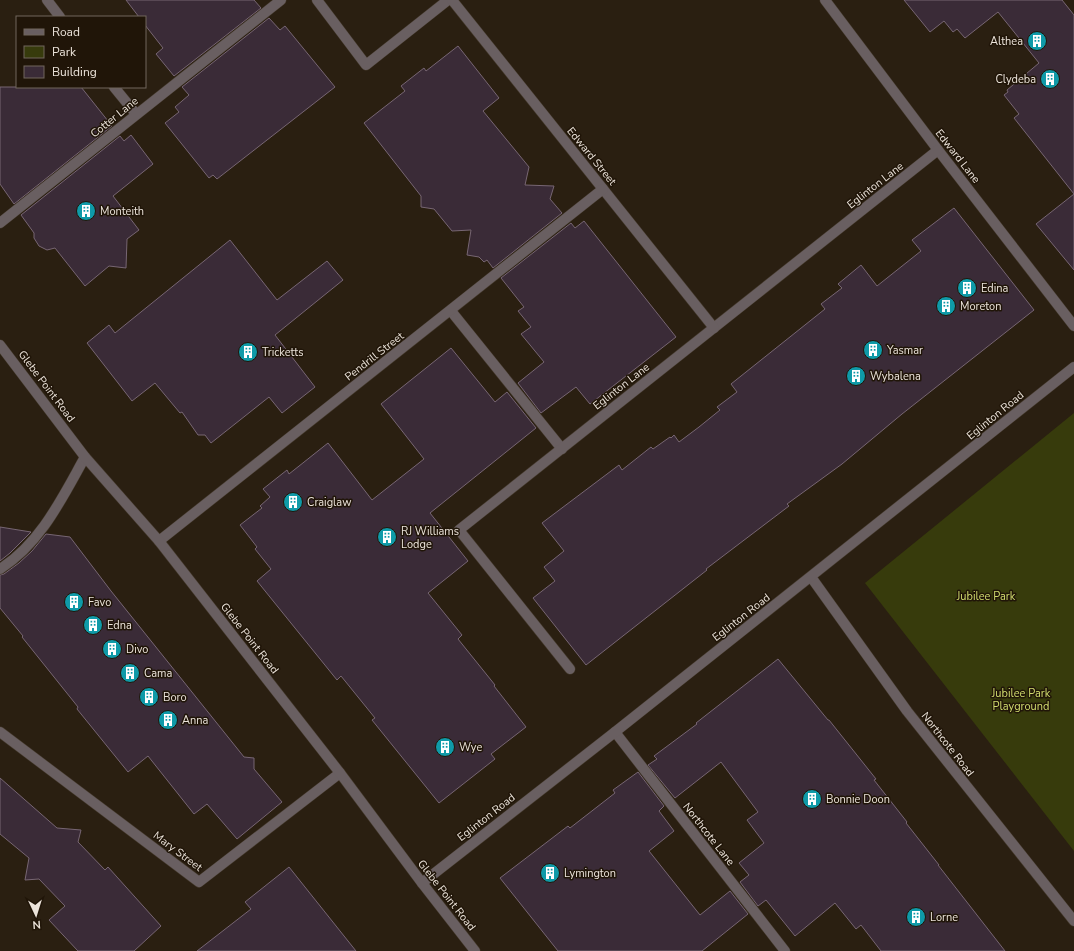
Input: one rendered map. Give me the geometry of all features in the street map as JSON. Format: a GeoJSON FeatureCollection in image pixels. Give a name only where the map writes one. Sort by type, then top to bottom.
{"type":"FeatureCollection","features":[{"type":"Feature","properties":{"kind":"street"},"geometry":{"type":"LineString","coordinates":[[47,0],[59,16]]}},
{"type":"Feature","properties":{"kind":"street","name":"Cotter Lane"},"geometry":{"type":"LineString","coordinates":[[0,223],[280,0]]}},
{"type":"Feature","properties":{"kind":"street"},"geometry":{"type":"LineString","coordinates":[[317,0],[366,65],[448,0]]}},
{"type":"Feature","properties":{"kind":"street","name":"Edward Street"},"geometry":{"type":"LineString","coordinates":[[452,0],[714,328]]}},
{"type":"Feature","properties":{"kind":"street","name":"Edward Lane"},"geometry":{"type":"LineString","coordinates":[[825,0],[938,150],[1074,326]]}},
{"type":"Feature","properties":{"kind":"street"},"geometry":{"type":"LineString","coordinates":[[115,88],[136,114]]}},
{"type":"Feature","properties":{"kind":"street","name":"Eglinton Lane"},"geometry":{"type":"LineString","coordinates":[[570,669],[459,530],[938,150]]}},
{"type":"Feature","properties":{"kind":"street","name":"Pendrill Street"},"geometry":{"type":"LineString","coordinates":[[159,541],[603,189]]}},
{"type":"Feature","properties":{"kind":"street"},"geometry":{"type":"LineString","coordinates":[[451,311],[562,449]]}},
{"type":"Feature","properties":{"kind":"street","name":"Glebe Point Road"},"geometry":{"type":"LineString","coordinates":[[0,344],[86,457],[159,541],[340,772],[422,883],[475,951]]}},
{"type":"Feature","properties":{"kind":"street","name":"Eglinton Road"},"geometry":{"type":"LineString","coordinates":[[422,883],[615,732],[1074,367]]}},
{"type":"Feature","properties":{"kind":"street"},"geometry":{"type":"LineString","coordinates":[[0,569],[20,556],[42,531],[86,457]]}},
{"type":"Feature","properties":{"kind":"street","name":"Northcote Road"},"geometry":{"type":"LineString","coordinates":[[811,576],[907,711],[1074,921]]}},
{"type":"Feature","properties":{"kind":"street","name":"Mary Street"},"geometry":{"type":"LineString","coordinates":[[0,732],[200,882],[340,772]]}},
{"type":"Feature","properties":{"kind":"street","name":"Northcote Lane"},"geometry":{"type":"LineString","coordinates":[[615,732],[785,951]]}},
{"type":"Feature","properties":{"kind":"green space","name":"Jubilee Park"},"geometry":{"type":"Polygon","coordinates":[[[1074,413],[1074,851],[865,583],[1074,413]]]}},
{"type":"Feature","properties":{"kind":"building"},"geometry":{"type":"Polygon","coordinates":[[[126,0],[254,0],[261,8],[174,76],[156,54],[163,48],[146,26],[146,16],[138,16],[126,0]]]}},
{"type":"Feature","properties":{"kind":"building"},"geometry":{"type":"Polygon","coordinates":[[[904,0],[1062,0],[1074,15],[1074,194],[1014,118],[1019,114],[1004,95],[1008,92],[1007,90],[1039,63],[998,12],[965,38],[957,29],[953,32],[944,21],[930,32],[904,0]]]}},
{"type":"Feature","properties":{"kind":"building"},"geometry":{"type":"Polygon","coordinates":[[[269,18],[280,30],[285,26],[335,87],[217,179],[213,175],[209,178],[165,123],[179,112],[175,107],[189,95],[182,87],[269,18]]]}},
{"type":"Feature","properties":{"kind":"building"},"geometry":{"type":"Polygon","coordinates":[[[458,46],[499,98],[483,111],[529,167],[525,185],[554,186],[550,199],[562,213],[493,268],[487,260],[484,262],[479,257],[467,255],[471,230],[452,231],[434,209],[421,207],[421,196],[364,123],[405,91],[401,86],[424,68],[426,71],[458,46]]]}},
{"type":"Feature","properties":{"kind":"building"},"geometry":{"type":"Polygon","coordinates":[[[0,87],[82,88],[112,126],[14,204],[0,184],[0,87]]]}},
{"type":"Feature","properties":{"kind":"building","name":"Monteith"},"geometry":{"type":"Polygon","coordinates":[[[131,135],[153,164],[113,196],[139,230],[127,239],[126,268],[109,266],[85,286],[55,248],[47,250],[39,246],[34,238],[34,233],[21,215],[120,136],[124,141],[131,135]]]}},
{"type":"Feature","properties":{"kind":"building"},"geometry":{"type":"Polygon","coordinates":[[[1074,194],[1074,270],[1036,224],[1074,194]]]}},
{"type":"Feature","properties":{"kind":"building"},"geometry":{"type":"Polygon","coordinates":[[[954,208],[1034,310],[902,414],[842,464],[787,504],[789,506],[706,569],[707,570],[586,665],[533,598],[555,581],[544,567],[564,551],[542,523],[619,465],[622,470],[651,447],[653,449],[674,435],[679,442],[699,427],[720,410],[717,407],[737,392],[731,384],[825,309],[821,304],[842,288],[838,284],[861,265],[877,286],[921,251],[912,240],[954,208]]]}},
{"type":"Feature","properties":{"kind":"building"},"geometry":{"type":"Polygon","coordinates":[[[584,221],[676,337],[590,404],[576,387],[541,413],[518,383],[544,362],[521,334],[531,327],[518,311],[524,307],[501,278],[571,223],[575,228],[584,221]]]}},
{"type":"Feature","properties":{"kind":"building"},"geometry":{"type":"Polygon","coordinates":[[[230,240],[277,300],[327,261],[343,280],[275,335],[315,387],[282,413],[269,397],[211,443],[205,435],[198,435],[182,412],[180,413],[155,383],[132,401],[87,343],[109,325],[115,333],[230,240]]]}},
{"type":"Feature","properties":{"kind":"building"},"geometry":{"type":"Polygon","coordinates":[[[451,348],[495,402],[507,392],[536,428],[430,513],[468,561],[428,593],[462,635],[458,639],[526,727],[491,754],[495,759],[439,803],[372,720],[375,718],[341,676],[337,680],[257,581],[271,569],[255,549],[257,547],[240,525],[262,508],[260,506],[270,497],[263,489],[287,470],[289,474],[328,443],[372,500],[424,459],[381,404],[451,348]]]}},
{"type":"Feature","properties":{"kind":"building"},"geometry":{"type":"Polygon","coordinates":[[[0,527],[31,532],[0,561],[0,527]]]}},
{"type":"Feature","properties":{"kind":"building"},"geometry":{"type":"Polygon","coordinates":[[[46,534],[70,537],[111,591],[244,757],[254,758],[254,769],[282,802],[237,839],[207,804],[194,814],[148,756],[128,772],[77,709],[78,707],[0,608],[0,575],[4,574],[19,563],[32,551],[46,534]]]}},
{"type":"Feature","properties":{"kind":"building"},"geometry":{"type":"Polygon","coordinates":[[[778,659],[876,779],[874,780],[907,822],[906,823],[1005,951],[881,951],[861,925],[856,929],[835,903],[795,936],[766,900],[758,906],[740,882],[749,875],[739,863],[764,843],[747,820],[758,812],[721,762],[675,798],[648,765],[657,759],[654,756],[697,724],[696,723],[778,659]]]}},
{"type":"Feature","properties":{"kind":"building"},"geometry":{"type":"Polygon","coordinates":[[[638,772],[664,806],[659,811],[674,831],[649,851],[700,915],[730,891],[748,914],[702,951],[558,951],[500,878],[568,826],[570,828],[615,793],[613,790],[638,772]]]}},
{"type":"Feature","properties":{"kind":"building"},"geometry":{"type":"Polygon","coordinates":[[[0,778],[57,828],[81,830],[78,842],[105,870],[108,867],[161,926],[134,951],[78,951],[49,920],[65,906],[39,879],[25,880],[29,858],[0,834],[0,778]]]}},
{"type":"Feature","properties":{"kind":"building"},"geometry":{"type":"Polygon","coordinates":[[[289,867],[356,951],[197,951],[251,909],[245,902],[289,867]]]}},
{"type":"Feature","properties":{"kind":"place","name":"Althea"},"geometry":{"type":"Point","coordinates":[1037,41]}},
{"type":"Feature","properties":{"kind":"place","name":"Clydeba"},"geometry":{"type":"Point","coordinates":[1050,79]}},
{"type":"Feature","properties":{"kind":"place","name":"Monteith"},"geometry":{"type":"Point","coordinates":[86,211]}},
{"type":"Feature","properties":{"kind":"place","name":"Edina"},"geometry":{"type":"Point","coordinates":[967,288]}},
{"type":"Feature","properties":{"kind":"place","name":"Moreton"},"geometry":{"type":"Point","coordinates":[946,306]}},
{"type":"Feature","properties":{"kind":"place","name":"Yasmar"},"geometry":{"type":"Point","coordinates":[873,350]}},
{"type":"Feature","properties":{"kind":"place","name":"Tricketts"},"geometry":{"type":"Point","coordinates":[248,352]}},
{"type":"Feature","properties":{"kind":"place","name":"Wybalena"},"geometry":{"type":"Point","coordinates":[856,376]}},
{"type":"Feature","properties":{"kind":"place","name":"Craiglaw"},"geometry":{"type":"Point","coordinates":[293,502]}},
{"type":"Feature","properties":{"kind":"place","name":"RJ Williams Lodge"},"geometry":{"type":"Point","coordinates":[387,537]}},
{"type":"Feature","properties":{"kind":"place","name":"Favo"},"geometry":{"type":"Point","coordinates":[74,602]}},
{"type":"Feature","properties":{"kind":"place","name":"Edna"},"geometry":{"type":"Point","coordinates":[93,625]}},
{"type":"Feature","properties":{"kind":"place","name":"Divo"},"geometry":{"type":"Point","coordinates":[112,649]}},
{"type":"Feature","properties":{"kind":"place","name":"Cama"},"geometry":{"type":"Point","coordinates":[130,673]}},
{"type":"Feature","properties":{"kind":"place","name":"Boro"},"geometry":{"type":"Point","coordinates":[149,697]}},
{"type":"Feature","properties":{"kind":"place","name":"Anna"},"geometry":{"type":"Point","coordinates":[168,720]}},
{"type":"Feature","properties":{"kind":"place","name":"Wye"},"geometry":{"type":"Point","coordinates":[445,747]}},
{"type":"Feature","properties":{"kind":"place","name":"Bonnie Doon"},"geometry":{"type":"Point","coordinates":[812,799]}},
{"type":"Feature","properties":{"kind":"place","name":"Lymington"},"geometry":{"type":"Point","coordinates":[550,873]}},
{"type":"Feature","properties":{"kind":"place","name":"Lorne"},"geometry":{"type":"Point","coordinates":[916,917]}},
{"type":"Feature","properties":{"kind":"park label","name":"Jubilee Park Playground"},"geometry":{"type":"Point","coordinates":[1021,699]}}]}
